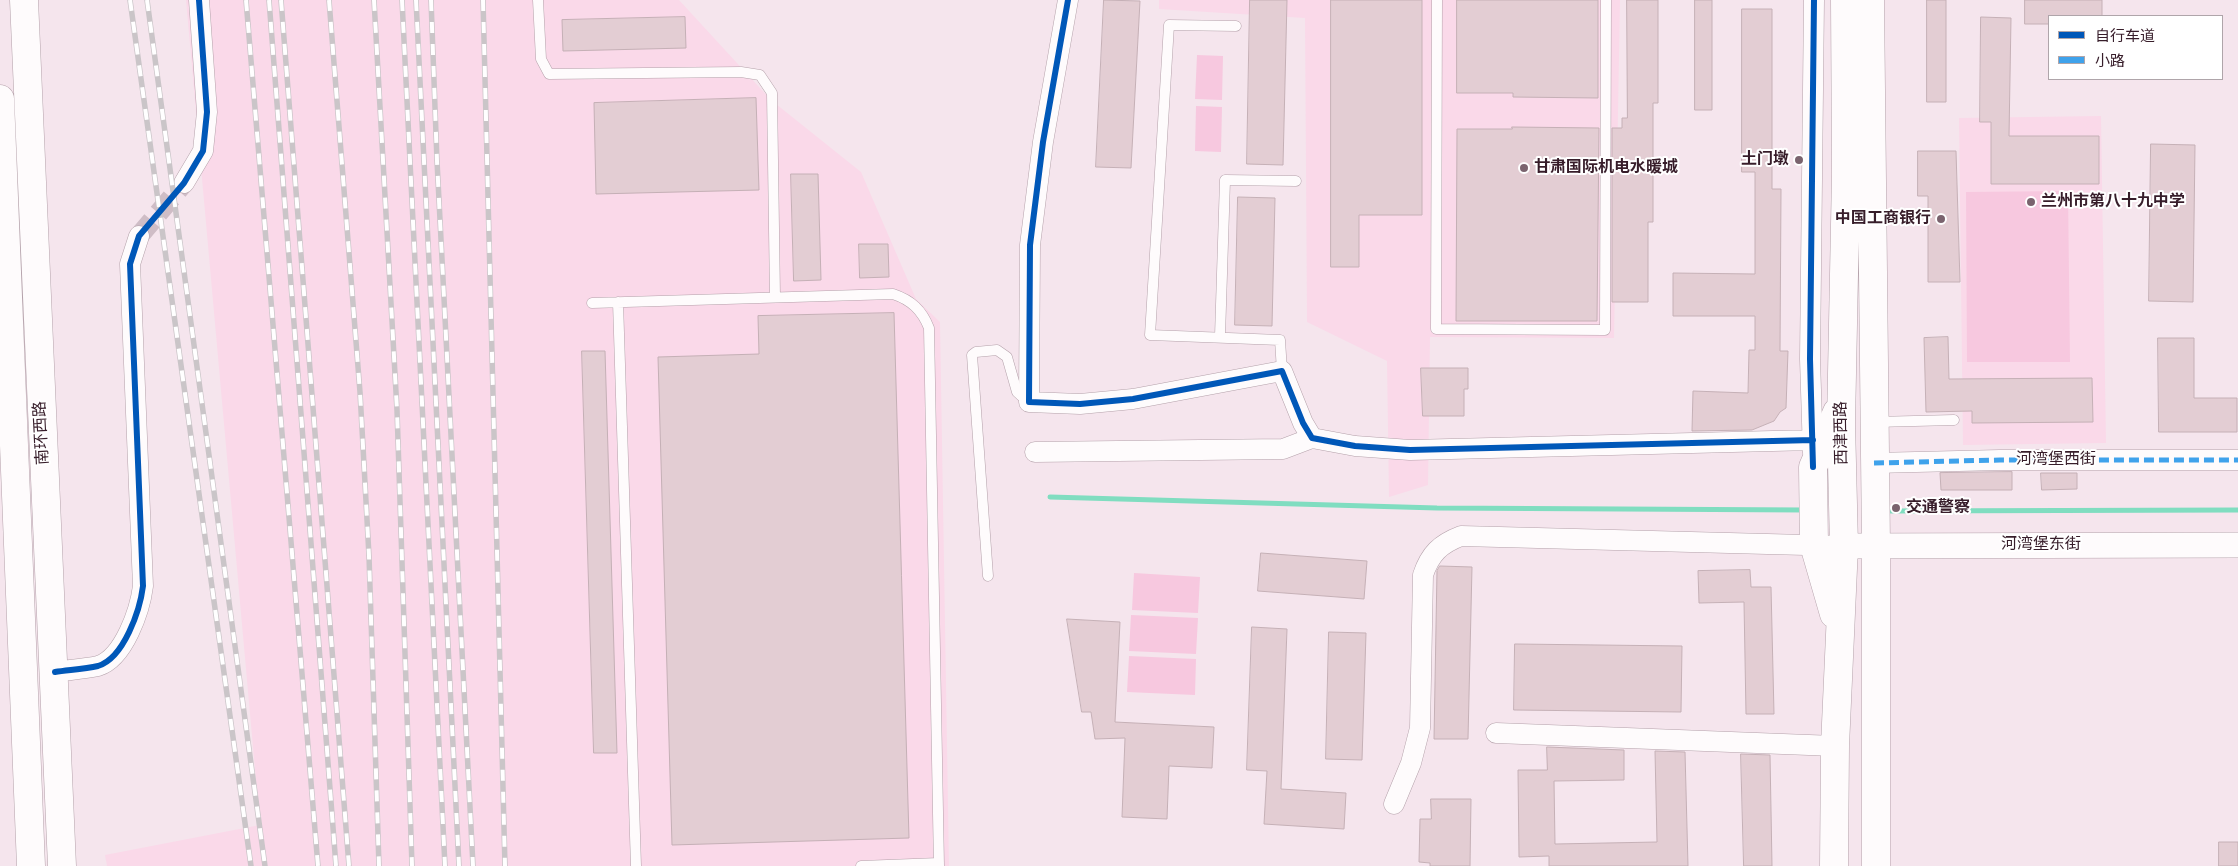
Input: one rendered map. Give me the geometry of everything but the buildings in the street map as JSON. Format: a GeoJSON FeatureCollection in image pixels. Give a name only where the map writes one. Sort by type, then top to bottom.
{"type":"FeatureCollection","features":[{"type":"Feature","properties":{"kind":"main road","name":"南环西路"},"geometry":{"type":"LineString","coordinates":[[24,0],[41,423],[55,672],[62,866]]}},
{"type":"Feature","properties":{"kind":"main road","name":"西津西路"},"geometry":{"type":"LineString","coordinates":[[1834,866],[1835,746],[1844,540],[1841,401],[1846,175],[1844,0]]}},
{"type":"Feature","properties":{"kind":"main road","name":"西津西路"},"geometry":{"type":"LineString","coordinates":[[1870,0],[1876,539],[1876,866]]}},
{"type":"Feature","properties":{"kind":"main road","name":"南环西路"},"geometry":{"type":"LineString","coordinates":[[0,99],[7,431],[31,866]]}},
{"type":"Feature","properties":{"kind":"main road"},"geometry":{"type":"LineString","coordinates":[[1840,633],[1814,546],[1813,453],[1841,401]]}},
{"type":"Feature","properties":{"kind":"street"},"geometry":{"type":"LineString","coordinates":[[184,183],[203,151],[207,112],[199,0]]}},
{"type":"Feature","properties":{"kind":"street"},"geometry":{"type":"LineString","coordinates":[[1068,0],[1043,142],[1030,245],[1029,402],[1080,404],[1133,399],[1282,371],[1303,423],[1312,438]]}},
{"type":"Feature","properties":{"kind":"street"},"geometry":{"type":"LineString","coordinates":[[1034,452],[1283,449],[1312,438],[1356,446],[1410,450],[1813,453],[1810,360],[1814,0]]}},
{"type":"Feature","properties":{"kind":"street"},"geometry":{"type":"LineString","coordinates":[[55,672],[99,665],[110,657],[133,626],[141,600],[130,264],[139,236]]}},
{"type":"Feature","properties":{"kind":"street","name":"河湾堡西街"},"geometry":{"type":"LineString","coordinates":[[1875,472],[2000,460],[2238,460]]}},
{"type":"Feature","properties":{"kind":"street"},"geometry":{"type":"LineString","coordinates":[[1394,804],[1411,763],[1420,728],[1423,575],[1428,561],[1436,550],[1447,541],[1461,536],[1814,546],[1844,540]]}},
{"type":"Feature","properties":{"kind":"street","name":"河湾堡东街"},"geometry":{"type":"LineString","coordinates":[[1844,540],[2238,546]]}},
{"type":"Feature","properties":{"kind":"street"},"geometry":{"type":"LineString","coordinates":[[1496,733],[1835,746]]}},
{"type":"Feature","properties":{"kind":"lane"},"geometry":{"type":"LineString","coordinates":[[538,0],[542,59],[549,74],[741,72],[760,75],[772,93],[775,297]]}},
{"type":"Feature","properties":{"kind":"lane"},"geometry":{"type":"LineString","coordinates":[[1437,0],[1436,329],[1605,330],[1606,0]]}},
{"type":"Feature","properties":{"kind":"lane"},"geometry":{"type":"LineString","coordinates":[[1236,26],[1169,25],[1150,335],[1220,336],[1280,340],[1282,371]]}},
{"type":"Feature","properties":{"kind":"lane"},"geometry":{"type":"LineString","coordinates":[[1220,336],[1224,180],[1296,181]]}},
{"type":"Feature","properties":{"kind":"lane"},"geometry":{"type":"LineString","coordinates":[[592,303],[893,294],[903,298],[920,310],[930,328],[939,864],[861,866]]}},
{"type":"Feature","properties":{"kind":"lane"},"geometry":{"type":"LineString","coordinates":[[618,302],[636,866]]}},
{"type":"Feature","properties":{"kind":"lane"},"geometry":{"type":"LineString","coordinates":[[988,576],[972,354],[997,350],[1007,357],[1017,392],[1029,402]]}},
{"type":"Feature","properties":{"kind":"lane"},"geometry":{"type":"LineString","coordinates":[[1874,422],[1954,420]]}},
{"type":"Feature","properties":{"kind":"shaded area"},"geometry":{"type":"Polygon","coordinates":[[[186,0],[679,0],[771,100],[861,172],[916,299],[940,322],[949,866],[107,866],[105,855],[260,825],[186,0]]]}},
{"type":"Feature","properties":{"kind":"shaded area"},"geometry":{"type":"Polygon","coordinates":[[[1159,0],[1620,0],[1614,338],[1430,337],[1428,485],[1389,497],[1387,361],[1307,322],[1305,18],[1159,9],[1159,0]]]}},
{"type":"Feature","properties":{"kind":"shaded area"},"geometry":{"type":"Polygon","coordinates":[[[1197,55],[1223,56],[1222,100],[1195,99],[1197,55]]]}},
{"type":"Feature","properties":{"kind":"shaded area"},"geometry":{"type":"Polygon","coordinates":[[[1196,106],[1222,107],[1221,152],[1195,151],[1196,106]]]}},
{"type":"Feature","properties":{"kind":"shaded area","name":"兰州市第八十九中学"},"geometry":{"type":"Polygon","coordinates":[[[2101,116],[2106,443],[1963,445],[1959,118],[2101,116]]]}},
{"type":"Feature","properties":{"kind":"shaded area"},"geometry":{"type":"Polygon","coordinates":[[[2068,191],[2070,362],[1967,362],[1966,192],[2068,191]]]}},
{"type":"Feature","properties":{"kind":"shaded area"},"geometry":{"type":"Polygon","coordinates":[[[1134,573],[1200,577],[1198,613],[1132,610],[1134,573]]]}},
{"type":"Feature","properties":{"kind":"shaded area"},"geometry":{"type":"Polygon","coordinates":[[[1131,615],[1198,618],[1196,654],[1129,651],[1131,615]]]}},
{"type":"Feature","properties":{"kind":"shaded area"},"geometry":{"type":"Polygon","coordinates":[[[1129,656],[1196,659],[1195,695],[1127,692],[1129,656]]]}},
{"type":"Feature","properties":{"kind":"waterway"},"geometry":{"type":"LineString","coordinates":[[1050,497],[1437,508],[1805,510]]}},
{"type":"Feature","properties":{"kind":"waterway"},"geometry":{"type":"LineString","coordinates":[[1883,511],[2238,510]]}},
{"type":"Feature","properties":{"kind":"tunnel"},"geometry":{"type":"LineString","coordinates":[[139,236],[184,183]]}},
{"type":"Feature","properties":{"kind":"railway"},"geometry":{"type":"LineString","coordinates":[[130,0],[251,866]]}},
{"type":"Feature","properties":{"kind":"railway"},"geometry":{"type":"LineString","coordinates":[[147,0],[265,866]]}},
{"type":"Feature","properties":{"kind":"railway"},"geometry":{"type":"LineString","coordinates":[[246,0],[318,866]]}},
{"type":"Feature","properties":{"kind":"railway"},"geometry":{"type":"LineString","coordinates":[[269,0],[336,866]]}},
{"type":"Feature","properties":{"kind":"railway"},"geometry":{"type":"LineString","coordinates":[[281,0],[349,866]]}},
{"type":"Feature","properties":{"kind":"railway"},"geometry":{"type":"LineString","coordinates":[[329,0],[360,392],[369,556],[379,866]]}},
{"type":"Feature","properties":{"kind":"railway"},"geometry":{"type":"LineString","coordinates":[[374,0],[397,410],[412,866]]}},
{"type":"Feature","properties":{"kind":"railway"},"geometry":{"type":"LineString","coordinates":[[402,0],[445,866]]}},
{"type":"Feature","properties":{"kind":"railway"},"geometry":{"type":"LineString","coordinates":[[416,0],[459,866]]}},
{"type":"Feature","properties":{"kind":"railway"},"geometry":{"type":"LineString","coordinates":[[431,0],[437,161],[473,866]]}},
{"type":"Feature","properties":{"kind":"railway"},"geometry":{"type":"LineString","coordinates":[[483,0],[505,866]]}},
{"type":"Feature","properties":{"kind":"marked path"},"geometry":{"type":"LineString","coordinates":[[1874,463],[2000,460],[2238,460]]}},
{"type":"Feature","properties":{"kind":"cycle path"},"geometry":{"type":"LineString","coordinates":[[55,672],[98,666],[116,654],[129,632],[141,596],[143,586],[130,264],[139,236],[184,183],[203,151],[207,112],[199,0]]}},
{"type":"Feature","properties":{"kind":"cycle path"},"geometry":{"type":"LineString","coordinates":[[1068,0],[1043,142],[1030,245],[1029,402],[1080,404],[1133,399],[1282,371],[1303,423],[1312,438],[1355,446],[1410,450],[1813,440]]}},
{"type":"Feature","properties":{"kind":"cycle path"},"geometry":{"type":"LineString","coordinates":[[1813,467],[1810,359],[1814,0]]}},
{"type":"Feature","properties":{"kind":"place","name":"土门墩"},"geometry":{"type":"Point","coordinates":[1799,160]}},
{"type":"Feature","properties":{"kind":"place","name":"甘肃国际机电水暖城"},"geometry":{"type":"Point","coordinates":[1524,168]}},
{"type":"Feature","properties":{"kind":"place","name":"兰州市第八十九中学"},"geometry":{"type":"Point","coordinates":[2031,202]}},
{"type":"Feature","properties":{"kind":"place","name":"中国工商银行"},"geometry":{"type":"Point","coordinates":[1941,219]}},
{"type":"Feature","properties":{"kind":"place","name":"交通警察"},"geometry":{"type":"Point","coordinates":[1896,508]}}]}
